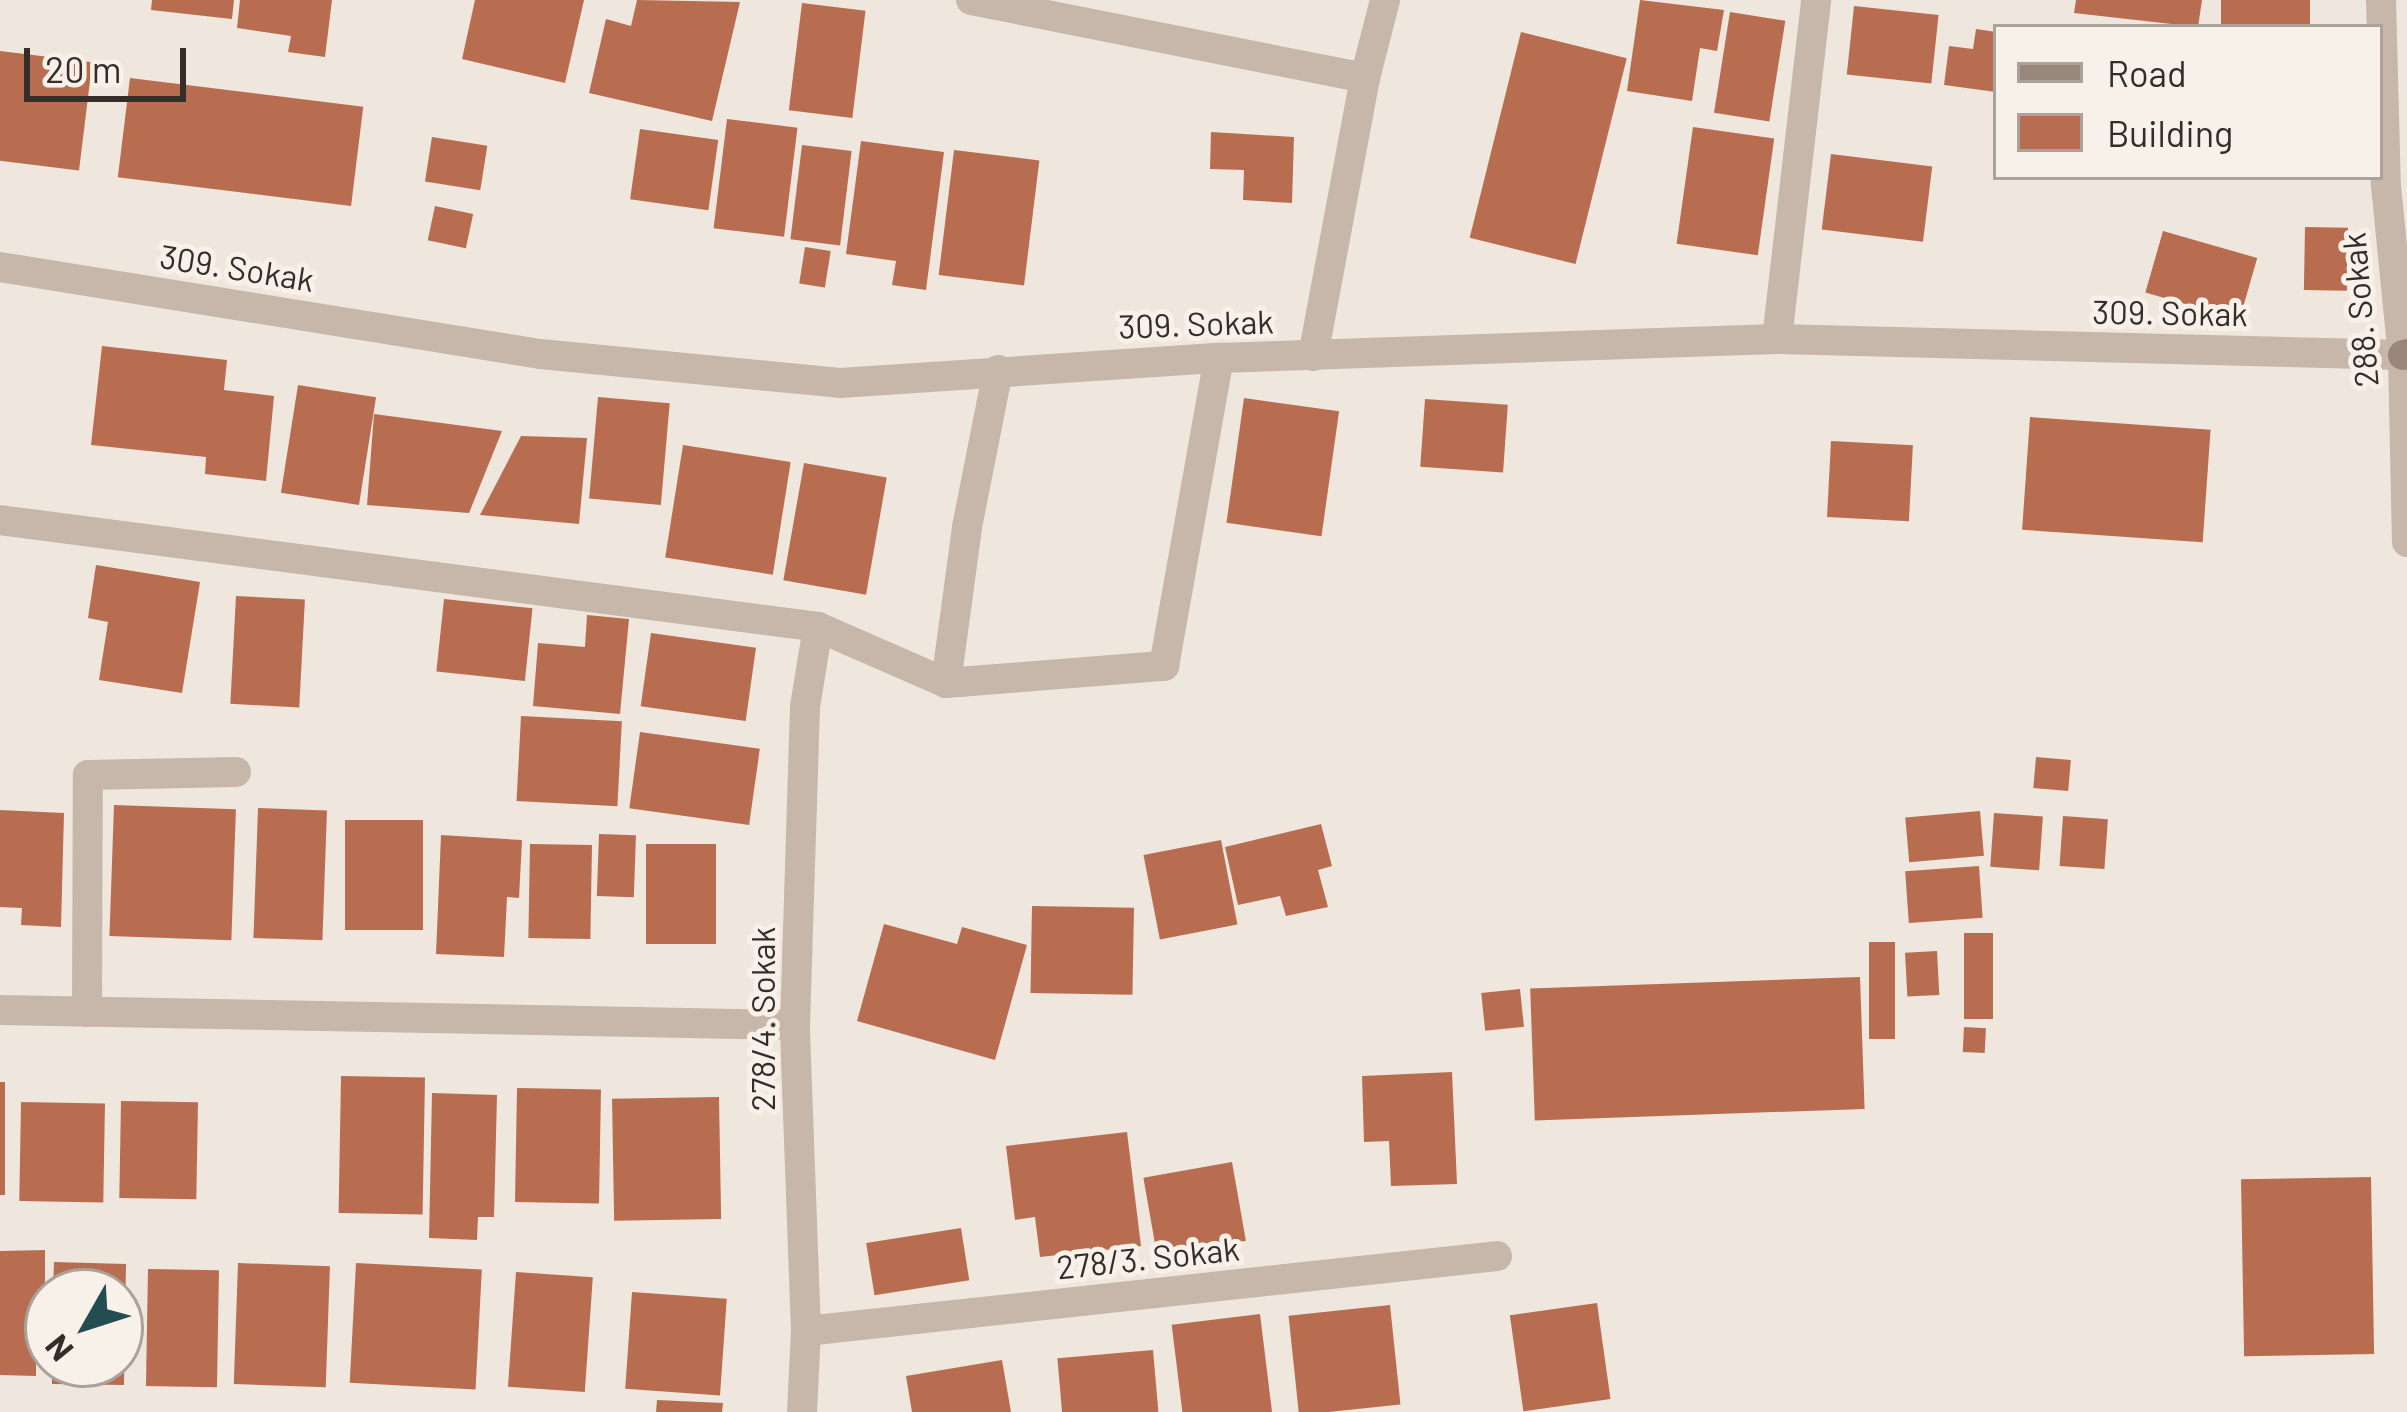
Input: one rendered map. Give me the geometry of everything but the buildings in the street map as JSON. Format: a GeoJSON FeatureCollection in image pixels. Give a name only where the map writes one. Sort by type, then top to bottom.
{"type":"FeatureCollection","features":[{"type":"Feature","properties":{"kind":"street"},"geometry":{"type":"LineString","coordinates":[[971,0],[1365,78]]}},
{"type":"Feature","properties":{"kind":"street"},"geometry":{"type":"LineString","coordinates":[[1312,356],[1365,78],[1385,0]]}},
{"type":"Feature","properties":{"kind":"street"},"geometry":{"type":"LineString","coordinates":[[1777,339],[1816,0]]}},
{"type":"Feature","properties":{"kind":"street","name":"288. Sokak"},"geometry":{"type":"LineString","coordinates":[[2383,74],[2386,186],[2405,355],[2407,542]]}},
{"type":"Feature","properties":{"kind":"street","name":"309. Sokak"},"geometry":{"type":"LineString","coordinates":[[0,266],[563,356],[840,383],[1219,358],[1777,339],[2405,355]]}},
{"type":"Feature","properties":{"kind":"street"},"geometry":{"type":"LineString","coordinates":[[0,520],[818,627],[946,683],[1164,666],[1219,358]]}},
{"type":"Feature","properties":{"kind":"street"},"geometry":{"type":"LineString","coordinates":[[946,683],[967,527],[998,370]]}},
{"type":"Feature","properties":{"kind":"street","name":"278/4. Sokak"},"geometry":{"type":"LineString","coordinates":[[802,1412],[806,1331],[795,1024],[805,707],[818,627]]}},
{"type":"Feature","properties":{"kind":"street"},"geometry":{"type":"LineString","coordinates":[[87,1012],[88,775],[236,772]]}},
{"type":"Feature","properties":{"kind":"street"},"geometry":{"type":"LineString","coordinates":[[0,1010],[795,1024]]}},
{"type":"Feature","properties":{"kind":"street","name":"278/3. Sokak"},"geometry":{"type":"LineString","coordinates":[[806,1331],[1497,1256]]}}]}
